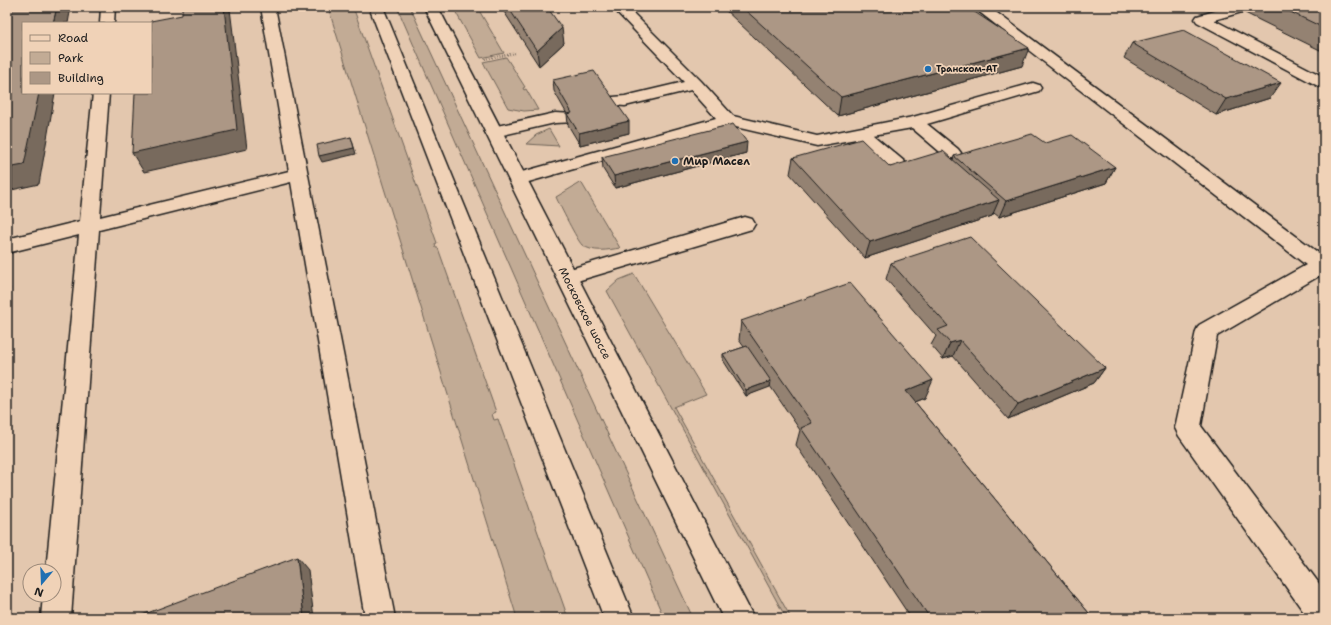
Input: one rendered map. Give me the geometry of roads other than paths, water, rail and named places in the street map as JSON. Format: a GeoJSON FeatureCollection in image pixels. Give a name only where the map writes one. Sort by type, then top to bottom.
{"type":"FeatureCollection","features":[{"type":"Feature","properties":{"kind":"main road"},"geometry":{"type":"LineString","coordinates":[[107,22],[108,7]]}},
{"type":"Feature","properties":{"kind":"main road"},"geometry":{"type":"LineString","coordinates":[[268,7],[380,618]]}},
{"type":"Feature","properties":{"kind":"main road"},"geometry":{"type":"LineString","coordinates":[[376,7],[619,618]]}},
{"type":"Feature","properties":{"kind":"main road","name":"Московское шоссе"},"geometry":{"type":"LineString","coordinates":[[432,7],[739,618]]}},
{"type":"Feature","properties":{"kind":"main road"},"geometry":{"type":"LineString","coordinates":[[619,7],[727,120],[817,141],[915,122],[1033,88]]}},
{"type":"Feature","properties":{"kind":"main road"},"geometry":{"type":"LineString","coordinates":[[980,7],[1322,265],[1207,331],[1188,428],[1324,615]]}},
{"type":"Feature","properties":{"kind":"main road"},"geometry":{"type":"LineString","coordinates":[[1244,7],[1202,18],[1324,83]]}},
{"type":"Feature","properties":{"kind":"main road"},"geometry":{"type":"LineString","coordinates":[[615,103],[694,84]]}},
{"type":"Feature","properties":{"kind":"main road"},"geometry":{"type":"LineString","coordinates":[[56,618],[101,94]]}},
{"type":"Feature","properties":{"kind":"main road"},"geometry":{"type":"LineString","coordinates":[[494,132],[563,115]]}},
{"type":"Feature","properties":{"kind":"main road"},"geometry":{"type":"LineString","coordinates":[[518,179],[704,135],[727,120]]}},
{"type":"Feature","properties":{"kind":"main road"},"geometry":{"type":"LineString","coordinates":[[915,122],[952,153]]}},
{"type":"Feature","properties":{"kind":"main road"},"geometry":{"type":"LineString","coordinates":[[860,132],[899,166]]}},
{"type":"Feature","properties":{"kind":"main road"},"geometry":{"type":"LineString","coordinates":[[7,246],[299,174]]}},
{"type":"Feature","properties":{"kind":"main road"},"geometry":{"type":"LineString","coordinates":[[567,278],[745,224]]}},
{"type":"Feature","properties":{"kind":"place","name":"Транском-АТ"},"geometry":{"type":"Point","coordinates":[928,69]}},
{"type":"Feature","properties":{"kind":"place","name":"Мир Масел"},"geometry":{"type":"Point","coordinates":[675,161]}}]}
